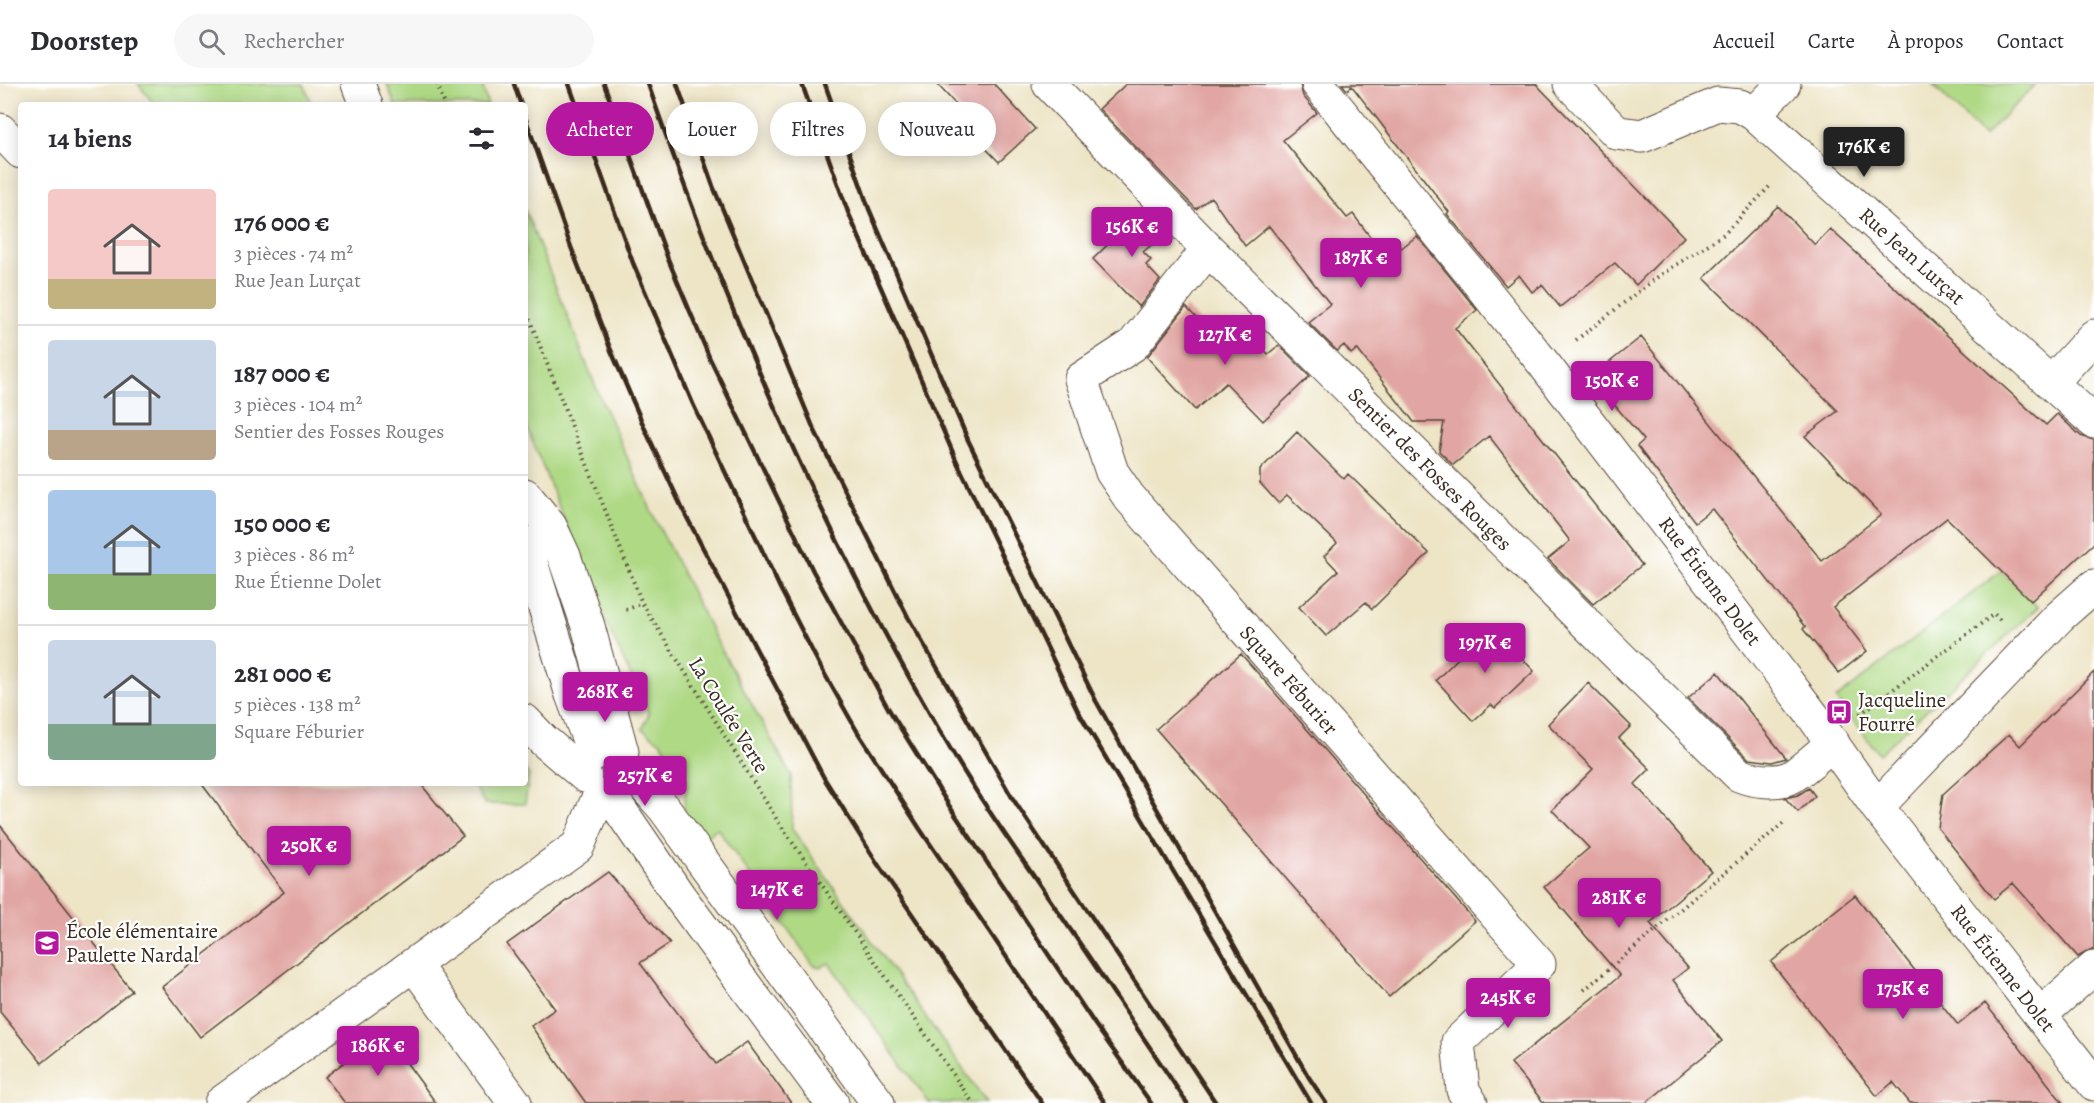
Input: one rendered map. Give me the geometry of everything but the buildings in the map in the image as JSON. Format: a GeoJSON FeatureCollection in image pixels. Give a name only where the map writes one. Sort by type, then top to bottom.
{"type":"FeatureCollection","features":[{"type":"Feature","properties":{"kind":"street"},"geometry":{"type":"LineString","coordinates":[[358,84],[365,102]]}},
{"type":"Feature","properties":{"kind":"street","name":"Sentier des Fosses Rouges"},"geometry":{"type":"LineString","coordinates":[[1049,84],[1208,249],[1739,775],[1749,779],[1783,779],[1792,776],[1833,744]]}},
{"type":"Feature","properties":{"kind":"street","name":"Rue Étienne Dolet"},"geometry":{"type":"LineString","coordinates":[[1318,84],[1544,364],[1833,744],[1877,807],[2094,1084]]}},
{"type":"Feature","properties":{"kind":"street","name":"Rue Jean Lurçat"},"geometry":{"type":"LineString","coordinates":[[1570,84],[1617,132],[1626,134],[1642,136],[1718,104],[1740,106],[1754,114],[2094,422]]}},
{"type":"Feature","properties":{"kind":"street"},"geometry":{"type":"LineString","coordinates":[[1754,114],[1784,84]]}},
{"type":"Feature","properties":{"kind":"street"},"geometry":{"type":"LineString","coordinates":[[0,130],[18,150]]}},
{"type":"Feature","properties":{"kind":"street","name":"Square Féburier"},"geometry":{"type":"LineString","coordinates":[[1208,249],[1132,345],[1081,380],[1113,472],[1129,496],[1539,964],[1458,1042],[1463,1090],[1471,1103]]}},
{"type":"Feature","properties":{"kind":"street"},"geometry":{"type":"LineString","coordinates":[[2051,382],[2094,336]]}},
{"type":"Feature","properties":{"kind":"street"},"geometry":{"type":"LineString","coordinates":[[221,1103],[578,846],[607,775],[588,626],[564,556],[550,526],[528,499]]}},
{"type":"Feature","properties":{"kind":"street"},"geometry":{"type":"LineString","coordinates":[[528,553],[572,695],[630,827],[832,1103]]}},
{"type":"Feature","properties":{"kind":"street"},"geometry":{"type":"LineString","coordinates":[[1877,807],[2060,617],[2094,586]]}},
{"type":"Feature","properties":{"kind":"street"},"geometry":{"type":"LineString","coordinates":[[528,724],[543,740],[664,808],[878,1103]]}},
{"type":"Feature","properties":{"kind":"street"},"geometry":{"type":"LineString","coordinates":[[414,965],[515,1103]]}},
{"type":"Feature","properties":{"kind":"street"},"geometry":{"type":"LineString","coordinates":[[2040,1015],[2094,968]]}},
{"type":"Feature","properties":{"kind":"path"},"geometry":{"type":"LineString","coordinates":[[436,84],[444,102]]}},
{"type":"Feature","properties":{"kind":"path"},"geometry":{"type":"LineString","coordinates":[[1567,347],[1656,278],[1724,234],[1777,179]]}},
{"type":"Feature","properties":{"kind":"path","name":"La Coulée Verte"},"geometry":{"type":"LineString","coordinates":[[528,316],[642,603],[779,822],[973,1103]]}},
{"type":"Feature","properties":{"kind":"path"},"geometry":{"type":"LineString","coordinates":[[1856,717],[1994,614],[2002,621]]}},
{"type":"Feature","properties":{"kind":"path"},"geometry":{"type":"LineString","coordinates":[[1584,990],[1790,818]]}},
{"type":"Feature","properties":{"kind":"green space"},"geometry":{"type":"Polygon","coordinates":[[[138,84],[304,84],[311,102],[153,102],[138,84]]]}},
{"type":"Feature","properties":{"kind":"green space"},"geometry":{"type":"Polygon","coordinates":[[[387,84],[482,84],[487,102],[394,102],[387,84]]]}},
{"type":"Feature","properties":{"kind":"green space"},"geometry":{"type":"Polygon","coordinates":[[[1932,84],[2036,84],[1984,136],[1932,84]]]}},
{"type":"Feature","properties":{"kind":"green space"},"geometry":{"type":"Polygon","coordinates":[[[528,218],[599,395],[656,521],[720,647],[791,775],[792,829],[987,1103],[929,1103],[829,963],[820,968],[813,965],[717,828],[699,843],[682,823],[687,781],[662,743],[642,729],[649,714],[606,623],[528,430],[528,218]]]}},
{"type":"Feature","properties":{"kind":"green space"},"geometry":{"type":"Polygon","coordinates":[[[2001,571],[2038,607],[1879,754],[1836,699],[2001,571]]]}},
{"type":"Feature","properties":{"kind":"green space"},"geometry":{"type":"Polygon","coordinates":[[[477,786],[527,786],[525,804],[485,804],[475,788],[477,786]]]}},
{"type":"Feature","properties":{"kind":"railway"},"geometry":{"type":"LineString","coordinates":[[514,84],[520,102]]}},
{"type":"Feature","properties":{"kind":"railway"},"geometry":{"type":"LineString","coordinates":[[569,84],[633,263],[693,404],[780,588],[819,664],[857,731],[920,829],[1105,1103]]}},
{"type":"Feature","properties":{"kind":"railway"},"geometry":{"type":"LineString","coordinates":[[604,84],[668,259],[710,359],[813,571],[888,708],[948,804],[1096,1026],[1151,1103]]}},
{"type":"Feature","properties":{"kind":"railway"},"geometry":{"type":"LineString","coordinates":[[648,84],[678,170],[745,339],[819,504],[860,586],[903,666],[974,787],[1187,1103]]}},
{"type":"Feature","properties":{"kind":"railway"},"geometry":{"type":"LineString","coordinates":[[677,84],[713,186],[813,427],[908,617],[1013,799],[1216,1103]]}},
{"type":"Feature","properties":{"kind":"railway"},"geometry":{"type":"LineString","coordinates":[[802,84],[848,212],[957,462],[1078,711],[1311,1103]]}},
{"type":"Feature","properties":{"kind":"railway"},"geometry":{"type":"LineString","coordinates":[[825,84],[869,209],[968,440],[1096,701],[1308,1076],[1326,1103]]}},
{"type":"Feature","properties":{"kind":"railway"},"geometry":{"type":"LineString","coordinates":[[528,125],[610,348],[683,510],[824,778],[877,863],[1042,1103]]}},
{"type":"Feature","properties":{"kind":"place","name":"Jacqueline Fourré"},"geometry":{"type":"Point","coordinates":[1839,712]}},
{"type":"Feature","properties":{"kind":"place","name":"École élémentaire Paulette Nardal"},"geometry":{"type":"Point","coordinates":[47,943]}}]}
